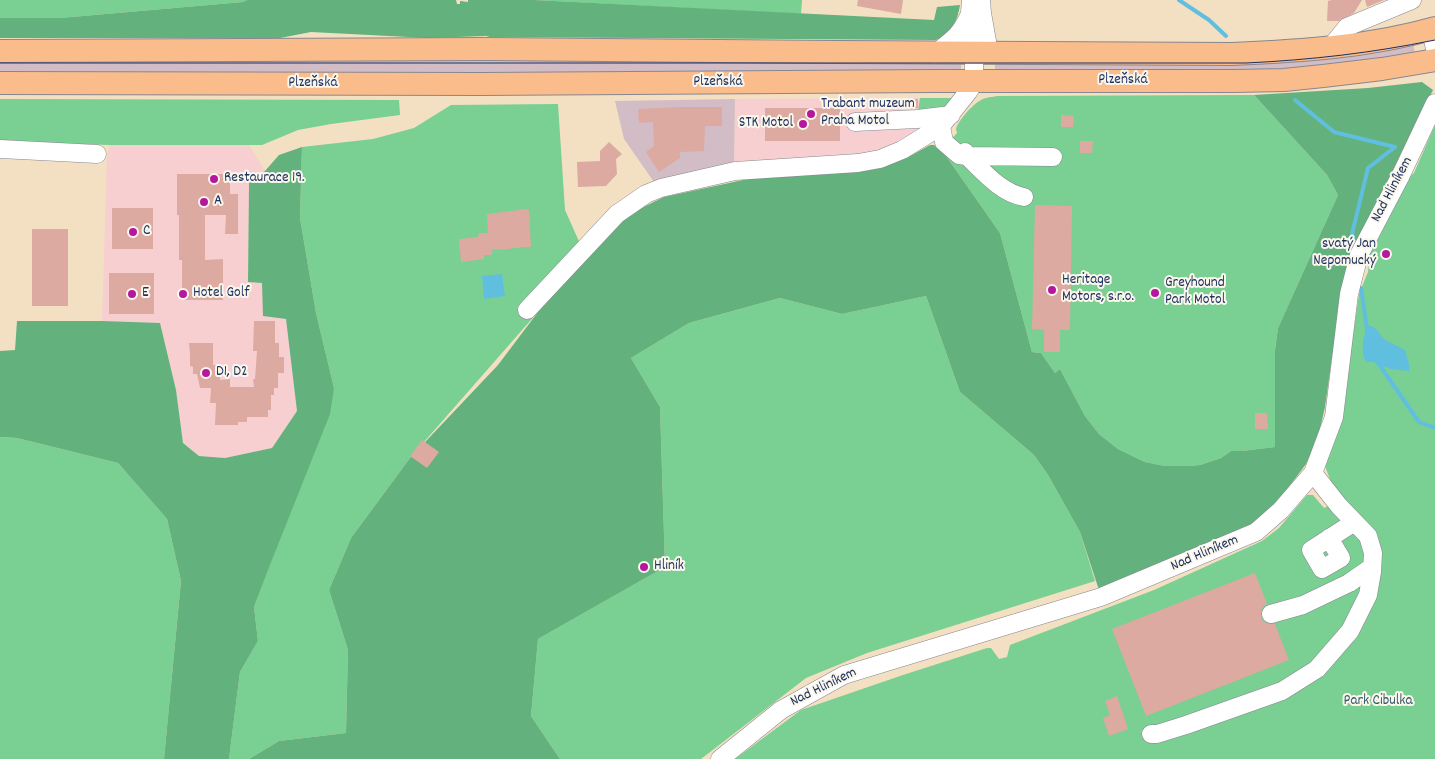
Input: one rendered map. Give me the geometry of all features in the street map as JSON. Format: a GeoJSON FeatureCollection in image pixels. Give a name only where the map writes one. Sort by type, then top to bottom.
{"type":"FeatureCollection","features":[{"type":"Feature","properties":{"kind":"main road","name":"Plzeňská"},"geometry":{"type":"LineString","coordinates":[[0,51],[492,49],[936,52],[975,63],[1010,52],[1232,54],[1330,48],[1402,36],[1434,35]]}},
{"type":"Feature","properties":{"kind":"main road","name":"Plzeňská"},"geometry":{"type":"LineString","coordinates":[[0,83],[480,84],[975,63],[1234,81],[1284,80],[1382,69],[1435,60]]}},
{"type":"Feature","properties":{"kind":"street"},"geometry":{"type":"LineString","coordinates":[[1330,48],[1347,26],[1412,0]]}},
{"type":"Feature","properties":{"kind":"street"},"geometry":{"type":"LineString","coordinates":[[936,52],[955,38],[976,7]]}},
{"type":"Feature","properties":{"kind":"street"},"geometry":{"type":"LineString","coordinates":[[976,7],[1010,52]]}},
{"type":"Feature","properties":{"kind":"street"},"geometry":{"type":"LineString","coordinates":[[527,310],[618,214],[646,194],[661,188],[735,172],[880,159],[902,150],[946,121],[968,92],[975,63],[987,41],[976,7]]}},
{"type":"Feature","properties":{"kind":"street","name":"Nad Hliníkem"},"geometry":{"type":"LineString","coordinates":[[720,759],[782,710],[844,675],[1101,597],[1256,532],[1282,510],[1314,474],[1334,417],[1349,294],[1359,255],[1401,175],[1435,103]]}},
{"type":"Feature","properties":{"kind":"street"},"geometry":{"type":"LineString","coordinates":[[855,122],[917,119],[946,121]]}},
{"type":"Feature","properties":{"kind":"street"},"geometry":{"type":"LineString","coordinates":[[946,121],[949,137],[964,149],[967,156],[1000,186],[1013,194],[1024,196]]}},
{"type":"Feature","properties":{"kind":"street"},"geometry":{"type":"LineString","coordinates":[[0,149],[97,154]]}},
{"type":"Feature","properties":{"kind":"street"},"geometry":{"type":"LineString","coordinates":[[967,156],[1053,157]]}},
{"type":"Feature","properties":{"kind":"street"},"geometry":{"type":"LineString","coordinates":[[1151,734],[1186,725],[1282,691],[1317,669],[1350,631],[1368,595],[1373,553],[1368,536],[1339,506],[1314,474]]}},
{"type":"Feature","properties":{"kind":"street"},"geometry":{"type":"LineString","coordinates":[[1329,538],[1354,522]]}},
{"type":"Feature","properties":{"kind":"street"},"geometry":{"type":"LineString","coordinates":[[1271,614],[1303,604],[1334,590],[1349,583],[1372,567]]}},
{"type":"Feature","properties":{"kind":"shaded area"},"geometry":{"type":"Polygon","coordinates":[[[1413,43],[1415,53],[1308,69],[995,72],[995,61],[1413,43]]]}},
{"type":"Feature","properties":{"kind":"shaded area"},"geometry":{"type":"Polygon","coordinates":[[[0,59],[961,61],[961,71],[0,74],[0,59]]]}},
{"type":"Feature","properties":{"kind":"shaded area"},"geometry":{"type":"Polygon","coordinates":[[[920,98],[915,136],[882,151],[734,166],[735,99],[920,98]]]}},
{"type":"Feature","properties":{"kind":"shaded area"},"geometry":{"type":"Polygon","coordinates":[[[735,99],[734,166],[654,182],[624,139],[615,101],[735,99]]]}},
{"type":"Feature","properties":{"kind":"shaded area","name":"Hotel Golf"},"geometry":{"type":"Polygon","coordinates":[[[110,145],[249,145],[265,171],[249,184],[248,282],[262,283],[286,319],[297,411],[272,448],[225,458],[199,456],[183,443],[176,390],[160,324],[102,321],[107,157],[110,145]]]}},
{"type":"Feature","properties":{"kind":"green space"},"geometry":{"type":"Polygon","coordinates":[[[0,0],[247,0],[243,2],[60,18],[0,18],[0,0]]]}},
{"type":"Feature","properties":{"kind":"green space"},"geometry":{"type":"Polygon","coordinates":[[[247,0],[456,0],[457,4],[460,4],[460,1],[468,2],[468,0],[534,0],[934,20],[937,7],[960,5],[953,26],[946,34],[936,40],[486,36],[428,38],[311,32],[280,38],[0,38],[0,18],[60,18],[243,2],[247,0]]]}},
{"type":"Feature","properties":{"kind":"green space"},"geometry":{"type":"Polygon","coordinates":[[[534,0],[802,0],[801,14],[534,0]]]}},
{"type":"Feature","properties":{"kind":"green space"},"geometry":{"type":"Polygon","coordinates":[[[1422,82],[1433,90],[1388,180],[1345,277],[1325,407],[1317,442],[1306,464],[1277,503],[1263,516],[1236,534],[1099,590],[1080,532],[1048,475],[1034,455],[960,392],[926,296],[842,314],[780,298],[689,323],[631,358],[660,407],[665,567],[538,639],[531,716],[560,759],[249,759],[279,741],[346,733],[348,650],[329,590],[351,538],[410,458],[498,365],[538,312],[586,257],[631,213],[664,197],[757,177],[885,166],[930,145],[934,145],[946,156],[1000,233],[1032,352],[1041,353],[1055,373],[1060,369],[1085,416],[1099,434],[1118,449],[1145,462],[1165,466],[1200,465],[1221,458],[1231,451],[1275,447],[1275,350],[1278,328],[1338,195],[1327,175],[1254,95],[1368,88],[1422,82]]]}},
{"type":"Feature","properties":{"kind":"green space","name":"Greyhound Park Motol"},"geometry":{"type":"Polygon","coordinates":[[[1254,95],[1327,175],[1338,195],[1278,328],[1275,350],[1275,447],[1231,451],[1221,458],[1200,465],[1165,466],[1145,462],[1118,449],[1099,434],[1085,416],[1060,369],[1055,373],[1041,353],[1032,352],[1000,233],[941,151],[957,133],[957,126],[966,113],[978,102],[989,97],[1254,95]]]}},
{"type":"Feature","properties":{"kind":"green space"},"geometry":{"type":"Polygon","coordinates":[[[920,98],[953,98],[945,108],[918,111],[920,98]]]}},
{"type":"Feature","properties":{"kind":"green space"},"geometry":{"type":"Polygon","coordinates":[[[0,99],[399,100],[400,115],[298,130],[262,145],[110,145],[10,142],[0,140],[0,99]]]}},
{"type":"Feature","properties":{"kind":"green space"},"geometry":{"type":"Polygon","coordinates":[[[558,104],[565,210],[586,257],[410,458],[351,538],[329,590],[348,650],[346,733],[279,741],[249,759],[229,759],[240,672],[258,641],[254,607],[334,388],[316,313],[300,218],[302,147],[373,139],[414,128],[451,105],[558,104]]]}},
{"type":"Feature","properties":{"kind":"green space","name":"Park Cibulka"},"geometry":{"type":"Polygon","coordinates":[[[1435,125],[1435,759],[735,759],[801,710],[987,648],[991,648],[999,659],[1007,657],[1010,645],[1154,590],[1262,541],[1279,528],[1307,495],[1313,495],[1324,508],[1335,503],[1331,482],[1325,466],[1338,432],[1359,294],[1368,272],[1370,252],[1405,181],[1414,173],[1435,125]]]}},
{"type":"Feature","properties":{"kind":"green space"},"geometry":{"type":"Polygon","coordinates":[[[302,147],[300,218],[316,313],[334,388],[330,414],[254,607],[258,641],[240,672],[229,759],[164,759],[181,581],[167,519],[118,463],[17,438],[0,437],[0,351],[15,350],[17,321],[160,323],[176,390],[183,443],[199,456],[225,458],[272,448],[297,411],[286,319],[263,316],[262,283],[248,282],[249,183],[265,171],[279,155],[302,147]]]}},
{"type":"Feature","properties":{"kind":"green space"},"geometry":{"type":"Polygon","coordinates":[[[926,296],[960,392],[1034,455],[1048,475],[1080,532],[1095,581],[867,653],[806,678],[701,759],[560,759],[531,716],[538,639],[665,567],[660,407],[631,358],[689,323],[780,298],[842,314],[926,296]]]}},
{"type":"Feature","properties":{"kind":"green space"},"geometry":{"type":"Polygon","coordinates":[[[0,437],[17,438],[118,463],[167,519],[181,581],[164,759],[0,759],[0,437]]]}},
{"type":"Feature","properties":{"kind":"water"},"geometry":{"type":"Polygon","coordinates":[[[502,274],[505,296],[484,299],[482,276],[502,274]]]}},
{"type":"Feature","properties":{"kind":"water"},"geometry":{"type":"Polygon","coordinates":[[[1368,325],[1375,328],[1385,340],[1405,350],[1409,371],[1391,369],[1373,362],[1366,362],[1363,353],[1363,343],[1368,325]]]}},
{"type":"Feature","properties":{"kind":"building"},"geometry":{"type":"Polygon","coordinates":[[[858,0],[903,0],[901,14],[857,6],[858,0]]]}},
{"type":"Feature","properties":{"kind":"building"},"geometry":{"type":"Polygon","coordinates":[[[1362,0],[1354,13],[1339,21],[1327,21],[1328,1],[1362,0]]]}},
{"type":"Feature","properties":{"kind":"building"},"geometry":{"type":"Polygon","coordinates":[[[1365,0],[1384,0],[1367,7],[1365,0]]]}},
{"type":"Feature","properties":{"kind":"building"},"geometry":{"type":"Polygon","coordinates":[[[903,99],[918,99],[918,108],[903,109],[903,99]]]}},
{"type":"Feature","properties":{"kind":"building"},"geometry":{"type":"Polygon","coordinates":[[[722,107],[722,126],[705,126],[704,151],[680,152],[680,158],[659,172],[646,152],[654,146],[653,122],[639,123],[638,109],[722,107]]]}},
{"type":"Feature","properties":{"kind":"building","name":"STK Motol"},"geometry":{"type":"Polygon","coordinates":[[[765,108],[840,108],[840,141],[765,141],[765,108]]]}},
{"type":"Feature","properties":{"kind":"building"},"geometry":{"type":"Polygon","coordinates":[[[1061,115],[1074,116],[1073,127],[1061,127],[1061,115]]]}},
{"type":"Feature","properties":{"kind":"building"},"geometry":{"type":"Polygon","coordinates":[[[1080,141],[1093,141],[1092,153],[1080,153],[1080,141]]]}},
{"type":"Feature","properties":{"kind":"building"},"geometry":{"type":"Polygon","coordinates":[[[609,142],[622,154],[616,159],[617,174],[606,186],[578,187],[577,162],[600,161],[600,151],[609,142]]]}},
{"type":"Feature","properties":{"kind":"building"},"geometry":{"type":"Polygon","coordinates":[[[177,174],[230,174],[230,194],[238,194],[238,234],[225,234],[226,215],[205,215],[205,260],[223,259],[223,300],[182,300],[182,260],[179,260],[179,215],[177,215],[177,174]]]}},
{"type":"Feature","properties":{"kind":"building","name":"Heritage Motors, s.r.o."},"geometry":{"type":"Polygon","coordinates":[[[1035,205],[1072,206],[1070,330],[1060,330],[1060,352],[1044,352],[1044,330],[1032,329],[1035,205]]]}},
{"type":"Feature","properties":{"kind":"building","name":"C"},"geometry":{"type":"Polygon","coordinates":[[[112,208],[153,208],[153,249],[112,249],[112,208]]]}},
{"type":"Feature","properties":{"kind":"building"},"geometry":{"type":"Polygon","coordinates":[[[529,210],[531,247],[492,250],[492,255],[484,255],[484,259],[461,261],[460,239],[478,237],[479,233],[488,233],[487,214],[529,210]]]}},
{"type":"Feature","properties":{"kind":"building"},"geometry":{"type":"Polygon","coordinates":[[[32,229],[68,229],[68,306],[32,306],[32,229]]]}},
{"type":"Feature","properties":{"kind":"building","name":"E"},"geometry":{"type":"Polygon","coordinates":[[[109,273],[154,273],[154,314],[109,314],[109,273]]]}},
{"type":"Feature","properties":{"kind":"building","name":"D1, D2"},"geometry":{"type":"Polygon","coordinates":[[[254,321],[275,321],[275,343],[279,343],[279,357],[284,357],[284,373],[278,373],[278,388],[274,388],[274,395],[271,395],[271,410],[268,410],[268,417],[247,417],[247,422],[238,422],[238,425],[215,425],[216,403],[210,403],[211,388],[200,388],[197,374],[193,374],[193,367],[190,366],[189,343],[213,343],[213,365],[220,365],[220,380],[230,379],[230,387],[254,387],[253,379],[255,379],[257,351],[253,351],[254,321]]]}},
{"type":"Feature","properties":{"kind":"building"},"geometry":{"type":"Polygon","coordinates":[[[1255,413],[1267,413],[1268,429],[1255,429],[1255,413]]]}},
{"type":"Feature","properties":{"kind":"building"},"geometry":{"type":"Polygon","coordinates":[[[422,440],[439,452],[427,468],[410,456],[422,440]]]}},
{"type":"Feature","properties":{"kind":"building"},"geometry":{"type":"Polygon","coordinates":[[[1255,573],[1267,604],[1261,611],[1261,617],[1268,624],[1275,624],[1289,660],[1146,716],[1112,629],[1255,573]]]}},
{"type":"Feature","properties":{"kind":"building"},"geometry":{"type":"Polygon","coordinates":[[[1117,696],[1128,729],[1109,736],[1103,718],[1110,715],[1105,701],[1117,696]]]}},
{"type":"Feature","properties":{"kind":"waterway"},"geometry":{"type":"LineString","coordinates":[[1179,0],[1209,20],[1226,36]]}},
{"type":"Feature","properties":{"kind":"waterway"},"geometry":{"type":"LineString","coordinates":[[1295,100],[1334,132],[1395,147]]}},
{"type":"Feature","properties":{"kind":"waterway"},"geometry":{"type":"LineString","coordinates":[[1353,240],[1352,234],[1368,168],[1395,147]]}},
{"type":"Feature","properties":{"kind":"waterway"},"geometry":{"type":"LineString","coordinates":[[1361,288],[1367,330]]}},
{"type":"Feature","properties":{"kind":"waterway"},"geometry":{"type":"LineString","coordinates":[[1376,360],[1419,422],[1435,428]]}},
{"type":"Feature","properties":{"kind":"tram line"},"geometry":{"type":"LineString","coordinates":[[0,63],[1246,63],[1341,55],[1435,40]]}},
{"type":"Feature","properties":{"kind":"place","name":"Trabant muzeum Praha Motol"},"geometry":{"type":"Point","coordinates":[811,114]}},
{"type":"Feature","properties":{"kind":"place","name":"STK Motol"},"geometry":{"type":"Point","coordinates":[803,124]}},
{"type":"Feature","properties":{"kind":"place","name":"Restaurace 19."},"geometry":{"type":"Point","coordinates":[214,179]}},
{"type":"Feature","properties":{"kind":"place","name":"A"},"geometry":{"type":"Point","coordinates":[204,202]}},
{"type":"Feature","properties":{"kind":"place","name":"C"},"geometry":{"type":"Point","coordinates":[133,232]}},
{"type":"Feature","properties":{"kind":"place","name":"svatý Jan Nepomucký"},"geometry":{"type":"Point","coordinates":[1386,254]}},
{"type":"Feature","properties":{"kind":"place","name":"Heritage Motors, s.r.o."},"geometry":{"type":"Point","coordinates":[1052,290]}},
{"type":"Feature","properties":{"kind":"place","name":"Greyhound Park Motol"},"geometry":{"type":"Point","coordinates":[1155,293]}},
{"type":"Feature","properties":{"kind":"place","name":"E"},"geometry":{"type":"Point","coordinates":[132,294]}},
{"type":"Feature","properties":{"kind":"place","name":"Hotel Golf"},"geometry":{"type":"Point","coordinates":[183,294]}},
{"type":"Feature","properties":{"kind":"place","name":"D1, D2"},"geometry":{"type":"Point","coordinates":[206,373]}},
{"type":"Feature","properties":{"kind":"place","name":"Hliník"},"geometry":{"type":"Point","coordinates":[644,567]}}]}
